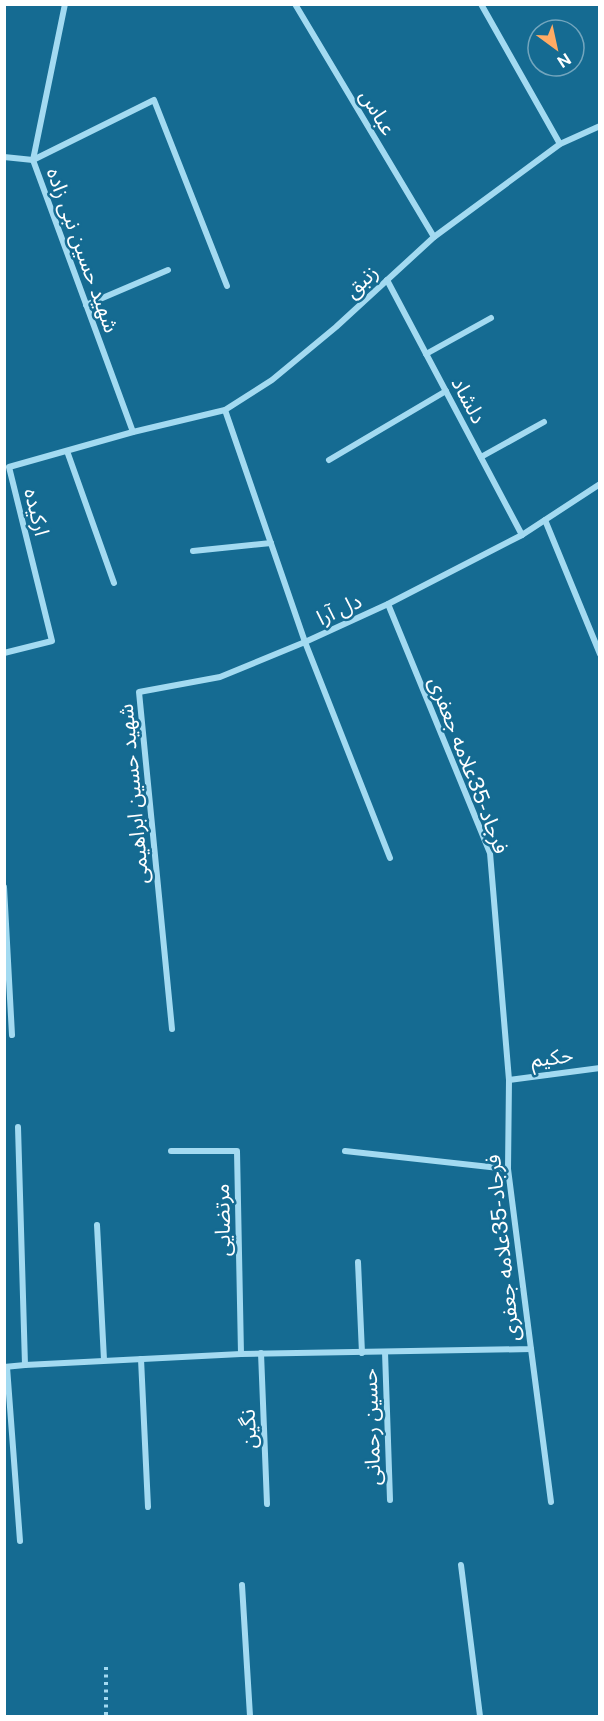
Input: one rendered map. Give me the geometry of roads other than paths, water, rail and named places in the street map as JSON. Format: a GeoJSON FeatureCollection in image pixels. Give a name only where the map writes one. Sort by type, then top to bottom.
{"type":"FeatureCollection","features":[{"type":"Feature","properties":{"kind":"street","name":"شهید حسین نبی زاده"},"geometry":{"type":"LineString","coordinates":[[64,4],[33,160],[133,432]]}},
{"type":"Feature","properties":{"kind":"street","name":"عباس"},"geometry":{"type":"LineString","coordinates":[[295,4],[434,237]]}},
{"type":"Feature","properties":{"kind":"street"},"geometry":{"type":"LineString","coordinates":[[481,4],[560,144]]}},
{"type":"Feature","properties":{"kind":"street"},"geometry":{"type":"LineString","coordinates":[[4,158],[33,160],[154,100],[227,286]]}},
{"type":"Feature","properties":{"kind":"street","name":"زنبق"},"geometry":{"type":"LineString","coordinates":[[133,432],[225,410],[272,380],[336,327],[434,237],[560,144],[600,126]]}},
{"type":"Feature","properties":{"kind":"street"},"geometry":{"type":"LineString","coordinates":[[86,304],[168,270]]}},
{"type":"Feature","properties":{"kind":"street","name":"دلشاد"},"geometry":{"type":"LineString","coordinates":[[387,280],[522,536]]}},
{"type":"Feature","properties":{"kind":"street"},"geometry":{"type":"LineString","coordinates":[[426,354],[491,318]]}},
{"type":"Feature","properties":{"kind":"street"},"geometry":{"type":"LineString","coordinates":[[329,460],[446,391]]}},
{"type":"Feature","properties":{"kind":"street","name":"دل آرا"},"geometry":{"type":"LineString","coordinates":[[225,410],[305,642],[388,604],[522,536],[600,484]]}},
{"type":"Feature","properties":{"kind":"street"},"geometry":{"type":"LineString","coordinates":[[481,457],[544,422]]}},
{"type":"Feature","properties":{"kind":"street","name":"ارکیده"},"geometry":{"type":"LineString","coordinates":[[4,653],[52,641],[9,467],[133,432]]}},
{"type":"Feature","properties":{"kind":"street"},"geometry":{"type":"LineString","coordinates":[[67,451],[114,583]]}},
{"type":"Feature","properties":{"kind":"street"},"geometry":{"type":"LineString","coordinates":[[545,520],[600,654]]}},
{"type":"Feature","properties":{"kind":"street"},"geometry":{"type":"LineString","coordinates":[[193,551],[271,543]]}},
{"type":"Feature","properties":{"kind":"street","name":"فرجاد-35علامه جعفری"},"geometry":{"type":"LineString","coordinates":[[6,1367],[261,1353],[531,1349],[508,1169],[509,1080],[490,853],[388,604]]}},
{"type":"Feature","properties":{"kind":"street"},"geometry":{"type":"LineString","coordinates":[[305,642],[390,858]]}},
{"type":"Feature","properties":{"kind":"street","name":"شهید حسین ابراهیمی"},"geometry":{"type":"LineString","coordinates":[[172,1029],[139,692],[220,677],[305,642]]}},
{"type":"Feature","properties":{"kind":"street"},"geometry":{"type":"LineString","coordinates":[[4,887],[12,1035]]}},
{"type":"Feature","properties":{"kind":"street","name":"حکیم"},"geometry":{"type":"LineString","coordinates":[[509,1080],[600,1068]]}},
{"type":"Feature","properties":{"kind":"street"},"geometry":{"type":"LineString","coordinates":[[18,1127],[25,1365]]}},
{"type":"Feature","properties":{"kind":"street","name":"مرتضایی"},"geometry":{"type":"LineString","coordinates":[[171,1151],[237,1151],[241,1354]]}},
{"type":"Feature","properties":{"kind":"street"},"geometry":{"type":"LineString","coordinates":[[345,1151],[508,1169]]}},
{"type":"Feature","properties":{"kind":"street"},"geometry":{"type":"LineString","coordinates":[[97,1225],[104,1360]]}},
{"type":"Feature","properties":{"kind":"street"},"geometry":{"type":"LineString","coordinates":[[358,1262],[362,1353]]}},
{"type":"Feature","properties":{"kind":"street"},"geometry":{"type":"LineString","coordinates":[[531,1349],[551,1502]]}},
{"type":"Feature","properties":{"kind":"street","name":"حسین رحمانی"},"geometry":{"type":"LineString","coordinates":[[385,1352],[390,1500]]}},
{"type":"Feature","properties":{"kind":"street","name":"نگین"},"geometry":{"type":"LineString","coordinates":[[261,1353],[267,1504]]}},
{"type":"Feature","properties":{"kind":"street"},"geometry":{"type":"LineString","coordinates":[[141,1359],[148,1507]]}},
{"type":"Feature","properties":{"kind":"street"},"geometry":{"type":"LineString","coordinates":[[6,1367],[20,1541]]}},
{"type":"Feature","properties":{"kind":"street"},"geometry":{"type":"LineString","coordinates":[[460,1565],[480,1716]]}},
{"type":"Feature","properties":{"kind":"street"},"geometry":{"type":"LineString","coordinates":[[242,1585],[250,1716]]}}]}
